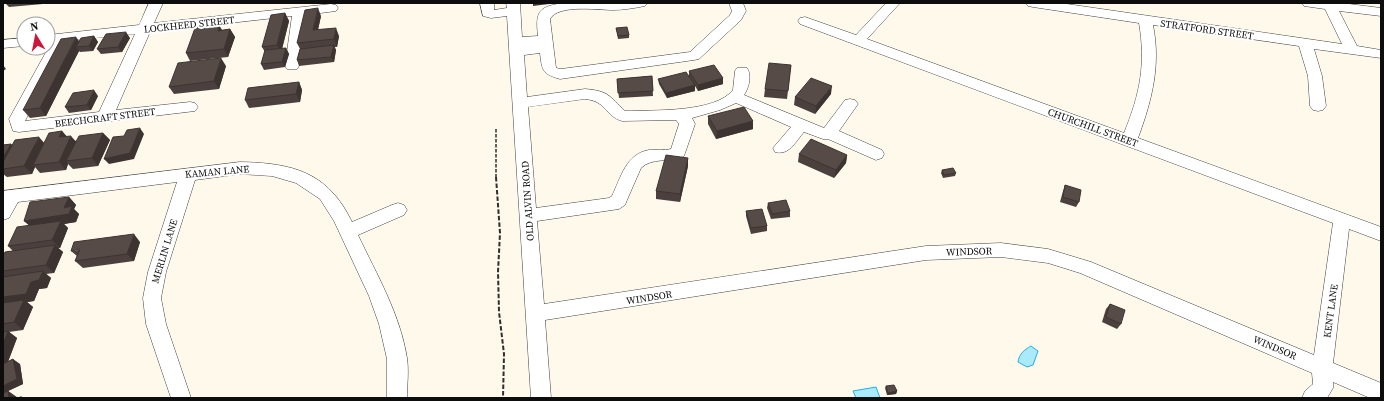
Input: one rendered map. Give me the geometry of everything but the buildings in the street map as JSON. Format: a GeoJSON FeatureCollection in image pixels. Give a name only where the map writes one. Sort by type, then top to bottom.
{"type":"FeatureCollection","features":[{"type":"Feature","properties":{"kind":"street"},"geometry":{"type":"LineString","coordinates":[[105,117],[156,3]]}},
{"type":"Feature","properties":{"kind":"street"},"geometry":{"type":"LineString","coordinates":[[487,3],[488,13],[490,14],[513,7]]}},
{"type":"Feature","properties":{"kind":"street"},"geometry":{"type":"LineString","coordinates":[[640,3],[614,6],[588,4],[557,8],[547,12],[543,19],[549,68],[551,72],[560,74],[573,73],[694,56],[736,17],[739,10],[736,3]]}},
{"type":"Feature","properties":{"kind":"street"},"geometry":{"type":"LineString","coordinates":[[859,40],[893,3]]}},
{"type":"Feature","properties":{"kind":"street","name":"STRATFORD STREET"},"geometry":{"type":"LineString","coordinates":[[1033,3],[1381,54]]}},
{"type":"Feature","properties":{"kind":"street"},"geometry":{"type":"LineString","coordinates":[[1309,3],[1329,4],[1381,12]]}},
{"type":"Feature","properties":{"kind":"street"},"geometry":{"type":"LineString","coordinates":[[1329,4],[1351,49]]}},
{"type":"Feature","properties":{"kind":"street","name":"OLD ALVIN ROAD"},"geometry":{"type":"LineString","coordinates":[[513,7],[541,398]]}},
{"type":"Feature","properties":{"kind":"street","name":"LOCKHEED STREET"},"geometry":{"type":"LineString","coordinates":[[56,39],[331,8]]}},
{"type":"Feature","properties":{"kind":"street"},"geometry":{"type":"LineString","coordinates":[[292,66],[299,12]]}},
{"type":"Feature","properties":{"kind":"street"},"geometry":{"type":"LineString","coordinates":[[1128,140],[1142,107],[1147,86],[1150,53],[1145,20]]}},
{"type":"Feature","properties":{"kind":"street","name":"CHURCHILL STREET"},"geometry":{"type":"LineString","coordinates":[[805,21],[1381,234]]}},
{"type":"Feature","properties":{"kind":"street"},"geometry":{"type":"LineString","coordinates":[[3,44],[16,43]]}},
{"type":"Feature","properties":{"kind":"street"},"geometry":{"type":"LineString","coordinates":[[516,47],[542,48],[546,43]]}},
{"type":"Feature","properties":{"kind":"street"},"geometry":{"type":"LineString","coordinates":[[1305,43],[1315,76],[1318,106]]}},
{"type":"Feature","properties":{"kind":"street","name":"BEECHCRAFT STREET"},"geometry":{"type":"LineString","coordinates":[[47,56],[17,119],[19,127],[190,107]]}},
{"type":"Feature","properties":{"kind":"street"},"geometry":{"type":"LineString","coordinates":[[520,103],[594,94],[608,100],[618,113],[626,117],[674,114],[681,115],[736,98],[740,90],[742,71]]}},
{"type":"Feature","properties":{"kind":"street"},"geometry":{"type":"LineString","coordinates":[[736,98],[824,134],[829,133],[876,154]]}},
{"type":"Feature","properties":{"kind":"street"},"geometry":{"type":"LineString","coordinates":[[829,133],[850,104]]}},
{"type":"Feature","properties":{"kind":"street"},"geometry":{"type":"LineString","coordinates":[[528,216],[605,206],[619,200],[637,161],[648,155],[670,156],[678,152],[687,124],[686,120],[681,115]]}},
{"type":"Feature","properties":{"kind":"street"},"geometry":{"type":"LineString","coordinates":[[781,148],[802,125]]}},
{"type":"Feature","properties":{"kind":"street","name":"KAMAN LANE"},"geometry":{"type":"LineString","coordinates":[[7,196],[223,169],[257,168],[299,177],[321,190],[330,199],[375,288],[392,336],[398,370],[397,398]]}},
{"type":"Feature","properties":{"kind":"street","name":"MERLIN LANE"},"geometry":{"type":"LineString","coordinates":[[181,398],[156,324],[152,298],[157,272],[188,174]]}},
{"type":"Feature","properties":{"kind":"street"},"geometry":{"type":"LineString","coordinates":[[3,213],[7,196]]}},
{"type":"Feature","properties":{"kind":"street"},"geometry":{"type":"LineString","coordinates":[[348,232],[398,210]]}},
{"type":"Feature","properties":{"kind":"street","name":"KENT LANE"},"geometry":{"type":"LineString","coordinates":[[1312,398],[1324,388],[1322,367],[1342,220]]}},
{"type":"Feature","properties":{"kind":"street","name":"WINDSOR"},"geometry":{"type":"LineString","coordinates":[[534,314],[926,254],[1001,250],[1048,256],[1084,267],[1381,393]]}},
{"type":"Feature","properties":{"kind":"path"},"geometry":{"type":"LineString","coordinates":[[496,129],[496,180],[500,233],[498,272],[499,312],[504,354],[503,398]]}},
{"type":"Feature","properties":{"kind":"water"},"geometry":{"type":"Polygon","coordinates":[[[1031,346],[1038,351],[1033,365],[1027,367],[1018,362],[1022,352],[1031,346]]]}},
{"type":"Feature","properties":{"kind":"water"},"geometry":{"type":"Polygon","coordinates":[[[876,387],[880,398],[856,398],[853,391],[876,387]]]}}]}
